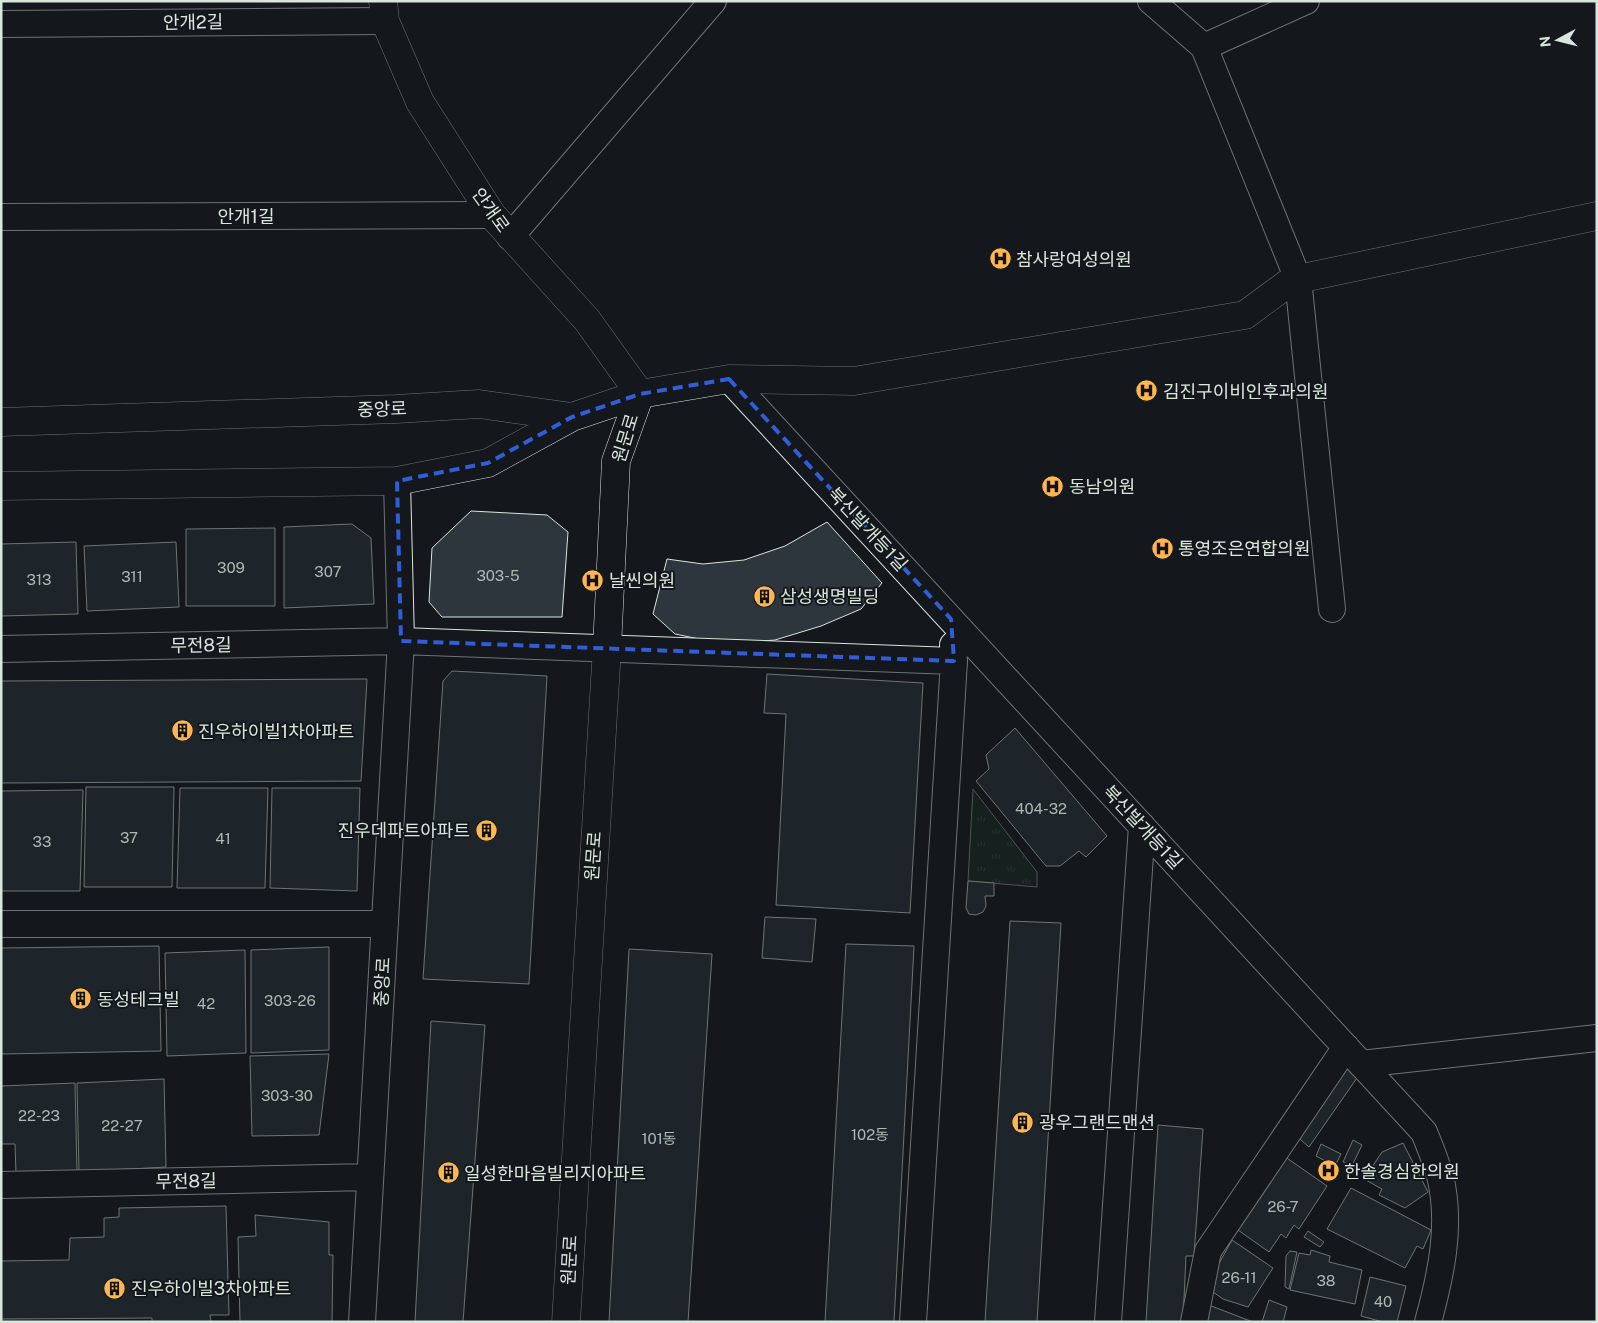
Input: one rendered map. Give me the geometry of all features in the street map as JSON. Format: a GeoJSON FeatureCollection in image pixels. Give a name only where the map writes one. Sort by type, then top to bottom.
{"type":"FeatureCollection","features":[{"type":"Feature","properties":{"kind":"street"},"geometry":{"type":"LineString","coordinates":[[510,237],[713,1]]}},
{"type":"Feature","properties":{"kind":"street"},"geometry":{"type":"LineString","coordinates":[[1204,47],[1306,1]]}},
{"type":"Feature","properties":{"kind":"street"},"geometry":{"type":"LineString","coordinates":[[1162,5],[1204,47],[1298,279],[1332,609]]}},
{"type":"Feature","properties":{"kind":"street","name":"안개로"},"geometry":{"type":"LineString","coordinates":[[384,11],[420,102],[492,215],[510,237],[588,320],[640,394]]}},
{"type":"Feature","properties":{"kind":"street","name":"안개2길"},"geometry":{"type":"LineString","coordinates":[[1,24],[384,11]]}},
{"type":"Feature","properties":{"kind":"street","name":"안개1길"},"geometry":{"type":"LineString","coordinates":[[1,217],[492,215]]}},
{"type":"Feature","properties":{"kind":"street"},"geometry":{"type":"LineString","coordinates":[[1,486],[397,481],[488,463],[572,417],[640,394],[729,379],[854,381],[1244,316],[1287,284],[1298,279],[1597,216]]}},
{"type":"Feature","properties":{"kind":"street","name":"북신발개등1길"},"geometry":{"type":"LineString","coordinates":[[729,379],[1424,1132],[1440,1177],[1444,1223],[1443,1266],[1428,1322]]}},
{"type":"Feature","properties":{"kind":"street","name":"원문로"},"geometry":{"type":"LineString","coordinates":[[566,1322],[607,648],[616,461],[640,394]]}},
{"type":"Feature","properties":{"kind":"street","name":"중앙로"},"geometry":{"type":"LineString","coordinates":[[1,422],[396,409],[479,404],[572,417]]}},
{"type":"Feature","properties":{"kind":"street","name":"중앙로"},"geometry":{"type":"LineString","coordinates":[[362,1322],[401,641],[397,481]]}},
{"type":"Feature","properties":{"kind":"street"},"geometry":{"type":"LineString","coordinates":[[913,1322],[954,661],[951,619]]}},
{"type":"Feature","properties":{"kind":"street"},"geometry":{"type":"LineString","coordinates":[[401,641],[954,661]]}},
{"type":"Feature","properties":{"kind":"street","name":"무전8길"},"geometry":{"type":"LineString","coordinates":[[1,650],[401,641]]}},
{"type":"Feature","properties":{"kind":"street"},"geometry":{"type":"LineString","coordinates":[[1108,1322],[1142,826]]}},
{"type":"Feature","properties":{"kind":"street"},"geometry":{"type":"LineString","coordinates":[[1,924],[385,924]]}},
{"type":"Feature","properties":{"kind":"street"},"geometry":{"type":"LineString","coordinates":[[1194,1322],[1208,1251],[1354,1055],[1597,1038]]}},
{"type":"Feature","properties":{"kind":"street","name":"무전8길"},"geometry":{"type":"LineString","coordinates":[[1,1185],[370,1177]]}},
{"type":"Feature","properties":{"kind":"highlighted area"},"geometry":{"type":"Polygon","coordinates":[[[729,379],[951,619],[954,661],[401,641],[397,481],[488,463],[572,417],[640,394],[729,379]]]}},
{"type":"Feature","properties":{"kind":"green space"},"geometry":{"type":"Polygon","coordinates":[[[973,789],[1037,872],[1037,887],[968,881],[973,789]]]}},
{"type":"Feature","properties":{"kind":"building"},"geometry":{"type":"Polygon","coordinates":[[[471,511],[547,515],[568,532],[562,617],[442,617],[429,602],[432,548],[471,511]]]}},
{"type":"Feature","properties":{"kind":"building","name":"삼성생명빌딩"},"geometry":{"type":"Polygon","coordinates":[[[827,522],[882,583],[861,609],[821,626],[775,640],[723,644],[675,634],[653,614],[667,559],[703,564],[744,560],[785,546],[827,522]]]}},
{"type":"Feature","properties":{"kind":"building"},"geometry":{"type":"Polygon","coordinates":[[[352,524],[371,538],[374,604],[284,608],[284,527],[352,524]]]}},
{"type":"Feature","properties":{"kind":"building"},"geometry":{"type":"Polygon","coordinates":[[[275,528],[275,606],[186,606],[186,529],[275,528]]]}},
{"type":"Feature","properties":{"kind":"building"},"geometry":{"type":"Polygon","coordinates":[[[76,542],[78,614],[1,616],[1,544],[76,542]]]}},
{"type":"Feature","properties":{"kind":"building"},"geometry":{"type":"Polygon","coordinates":[[[176,542],[179,607],[87,611],[84,546],[176,542]]]}},
{"type":"Feature","properties":{"kind":"building","name":"진우데파트아파트"},"geometry":{"type":"Polygon","coordinates":[[[452,671],[547,676],[529,984],[423,979],[443,681],[452,671]]]}},
{"type":"Feature","properties":{"kind":"building"},"geometry":{"type":"Polygon","coordinates":[[[767,674],[923,683],[910,913],[776,905],[786,714],[764,713],[767,674]]]}},
{"type":"Feature","properties":{"kind":"building","name":"진우하이빌1차아파트"},"geometry":{"type":"Polygon","coordinates":[[[367,679],[361,781],[1,783],[1,681],[367,679]]]}},
{"type":"Feature","properties":{"kind":"building"},"geometry":{"type":"Polygon","coordinates":[[[1015,728],[1107,836],[1086,857],[1079,851],[1060,866],[1046,866],[976,781],[989,769],[986,755],[1015,728]]]}},
{"type":"Feature","properties":{"kind":"building"},"geometry":{"type":"Polygon","coordinates":[[[86,787],[174,787],[172,887],[84,887],[86,787]]]}},
{"type":"Feature","properties":{"kind":"building"},"geometry":{"type":"Polygon","coordinates":[[[180,788],[268,788],[265,888],[177,888],[180,788]]]}},
{"type":"Feature","properties":{"kind":"building"},"geometry":{"type":"Polygon","coordinates":[[[272,788],[360,788],[357,891],[270,888],[272,788]]]}},
{"type":"Feature","properties":{"kind":"building"},"geometry":{"type":"Polygon","coordinates":[[[83,790],[80,891],[1,891],[1,791],[83,790]]]}},
{"type":"Feature","properties":{"kind":"building"},"geometry":{"type":"Polygon","coordinates":[[[968,881],[994,883],[994,896],[985,896],[986,906],[983,912],[976,915],[969,914],[966,908],[968,881]]]}},
{"type":"Feature","properties":{"kind":"building"},"geometry":{"type":"Polygon","coordinates":[[[765,917],[816,919],[812,962],[762,958],[765,917]]]}},
{"type":"Feature","properties":{"kind":"building","name":"광우그랜드맨션"},"geometry":{"type":"Polygon","coordinates":[[[1010,921],[1061,923],[1037,1322],[985,1322],[1010,921]]]}},
{"type":"Feature","properties":{"kind":"building"},"geometry":{"type":"Polygon","coordinates":[[[846,944],[914,946],[894,1322],[825,1322],[846,944]]]}},
{"type":"Feature","properties":{"kind":"building","name":"동성테크빌"},"geometry":{"type":"Polygon","coordinates":[[[159,946],[161,1051],[1,1054],[1,948],[159,946]]]}},
{"type":"Feature","properties":{"kind":"building"},"geometry":{"type":"Polygon","coordinates":[[[329,947],[329,1050],[251,1053],[251,950],[329,947]]]}},
{"type":"Feature","properties":{"kind":"building"},"geometry":{"type":"Polygon","coordinates":[[[629,949],[712,954],[688,1322],[609,1322],[629,949]]]}},
{"type":"Feature","properties":{"kind":"building"},"geometry":{"type":"Polygon","coordinates":[[[245,950],[246,1053],[167,1056],[165,953],[245,950]]]}},
{"type":"Feature","properties":{"kind":"building","name":"일성한마음빌리지아파트"},"geometry":{"type":"Polygon","coordinates":[[[431,1021],[485,1025],[463,1322],[415,1322],[431,1021]]]}},
{"type":"Feature","properties":{"kind":"building"},"geometry":{"type":"Polygon","coordinates":[[[329,1054],[319,1135],[252,1136],[250,1056],[329,1054]]]}},
{"type":"Feature","properties":{"kind":"building"},"geometry":{"type":"Polygon","coordinates":[[[1341,1062],[1359,1075],[1309,1147],[1294,1134],[1341,1062]]]}},
{"type":"Feature","properties":{"kind":"building"},"geometry":{"type":"Polygon","coordinates":[[[164,1079],[166,1167],[79,1172],[77,1083],[164,1079]]]}},
{"type":"Feature","properties":{"kind":"building"},"geometry":{"type":"Polygon","coordinates":[[[75,1083],[77,1172],[16,1174],[15,1144],[1,1144],[1,1086],[75,1083]]]}},
{"type":"Feature","properties":{"kind":"building"},"geometry":{"type":"Polygon","coordinates":[[[1158,1125],[1203,1129],[1194,1256],[1186,1256],[1183,1320],[1191,1322],[1146,1322],[1158,1125]]]}},
{"type":"Feature","properties":{"kind":"building"},"geometry":{"type":"Polygon","coordinates":[[[1353,1140],[1362,1145],[1352,1166],[1343,1162],[1353,1140]]]}},
{"type":"Feature","properties":{"kind":"building"},"geometry":{"type":"Polygon","coordinates":[[[1403,1143],[1428,1192],[1405,1208],[1379,1195],[1382,1189],[1364,1179],[1382,1152],[1403,1143]]]}},
{"type":"Feature","properties":{"kind":"building"},"geometry":{"type":"Polygon","coordinates":[[[1321,1144],[1341,1154],[1335,1166],[1316,1156],[1321,1144]]]}},
{"type":"Feature","properties":{"kind":"building"},"geometry":{"type":"Polygon","coordinates":[[[1284,1156],[1327,1186],[1299,1229],[1294,1225],[1286,1238],[1281,1234],[1269,1252],[1238,1230],[1284,1156]]]}},
{"type":"Feature","properties":{"kind":"building"},"geometry":{"type":"Polygon","coordinates":[[[1351,1188],[1431,1230],[1423,1249],[1417,1246],[1405,1268],[1327,1229],[1351,1188]]]}},
{"type":"Feature","properties":{"kind":"building","name":"진우하이빌3차아파트"},"geometry":{"type":"Polygon","coordinates":[[[226,1206],[229,1315],[210,1315],[211,1322],[152,1322],[152,1318],[1,1319],[1,1261],[69,1260],[70,1238],[104,1237],[104,1218],[119,1217],[119,1208],[226,1206]]]}},
{"type":"Feature","properties":{"kind":"building"},"geometry":{"type":"Polygon","coordinates":[[[255,1215],[329,1222],[329,1255],[333,1255],[332,1322],[240,1322],[238,1237],[256,1236],[255,1215]]]}},
{"type":"Feature","properties":{"kind":"building"},"geometry":{"type":"Polygon","coordinates":[[[1308,1231],[1324,1242],[1320,1247],[1304,1237],[1308,1231]]]}},
{"type":"Feature","properties":{"kind":"building"},"geometry":{"type":"Polygon","coordinates":[[[1232,1240],[1273,1268],[1248,1307],[1223,1299],[1206,1287],[1232,1240]]]}},
{"type":"Feature","properties":{"kind":"building"},"geometry":{"type":"Polygon","coordinates":[[[1311,1250],[1330,1256],[1329,1262],[1362,1270],[1355,1304],[1290,1290],[1299,1253],[1310,1255],[1311,1250]]]}},
{"type":"Feature","properties":{"kind":"building"},"geometry":{"type":"Polygon","coordinates":[[[1290,1251],[1297,1252],[1289,1289],[1285,1287],[1286,1256],[1290,1251]]]}},
{"type":"Feature","properties":{"kind":"building"},"geometry":{"type":"Polygon","coordinates":[[[1370,1277],[1406,1286],[1397,1322],[1383,1322],[1361,1316],[1370,1277]]]}},
{"type":"Feature","properties":{"kind":"building"},"geometry":{"type":"Polygon","coordinates":[[[1269,1300],[1287,1307],[1283,1322],[1262,1322],[1269,1300]]]}},
{"type":"Feature","properties":{"kind":"building"},"geometry":{"type":"Polygon","coordinates":[[[1206,1304],[1253,1322],[1202,1322],[1206,1304]]]}},
{"type":"Feature","properties":{"kind":"place","name":"참사랑여성의원"},"geometry":{"type":"Point","coordinates":[1000,259]}},
{"type":"Feature","properties":{"kind":"place","name":"김진구이비인후과의원"},"geometry":{"type":"Point","coordinates":[1147,391]}},
{"type":"Feature","properties":{"kind":"place","name":"동남의원"},"geometry":{"type":"Point","coordinates":[1053,486]}},
{"type":"Feature","properties":{"kind":"place","name":"통영조은연합의원"},"geometry":{"type":"Point","coordinates":[1162,548]}},
{"type":"Feature","properties":{"kind":"place","name":"날씬의원"},"geometry":{"type":"Point","coordinates":[593,580]}},
{"type":"Feature","properties":{"kind":"place","name":"삼성생명빌딩"},"geometry":{"type":"Point","coordinates":[764,596]}},
{"type":"Feature","properties":{"kind":"place","name":"진우하이빌1차아파트"},"geometry":{"type":"Point","coordinates":[182,731]}},
{"type":"Feature","properties":{"kind":"place","name":"진우데파트아파트"},"geometry":{"type":"Point","coordinates":[486,830]}},
{"type":"Feature","properties":{"kind":"place","name":"동성테크빌"},"geometry":{"type":"Point","coordinates":[81,999]}},
{"type":"Feature","properties":{"kind":"place","name":"광우그랜드맨션"},"geometry":{"type":"Point","coordinates":[1023,1122]}},
{"type":"Feature","properties":{"kind":"place","name":"한솔경심한의원"},"geometry":{"type":"Point","coordinates":[1328,1171]}},
{"type":"Feature","properties":{"kind":"place","name":"일성한마음빌리지아파트"},"geometry":{"type":"Point","coordinates":[448,1173]}},
{"type":"Feature","properties":{"kind":"place","name":"진우하이빌3차아파트"},"geometry":{"type":"Point","coordinates":[115,1288]}}]}
